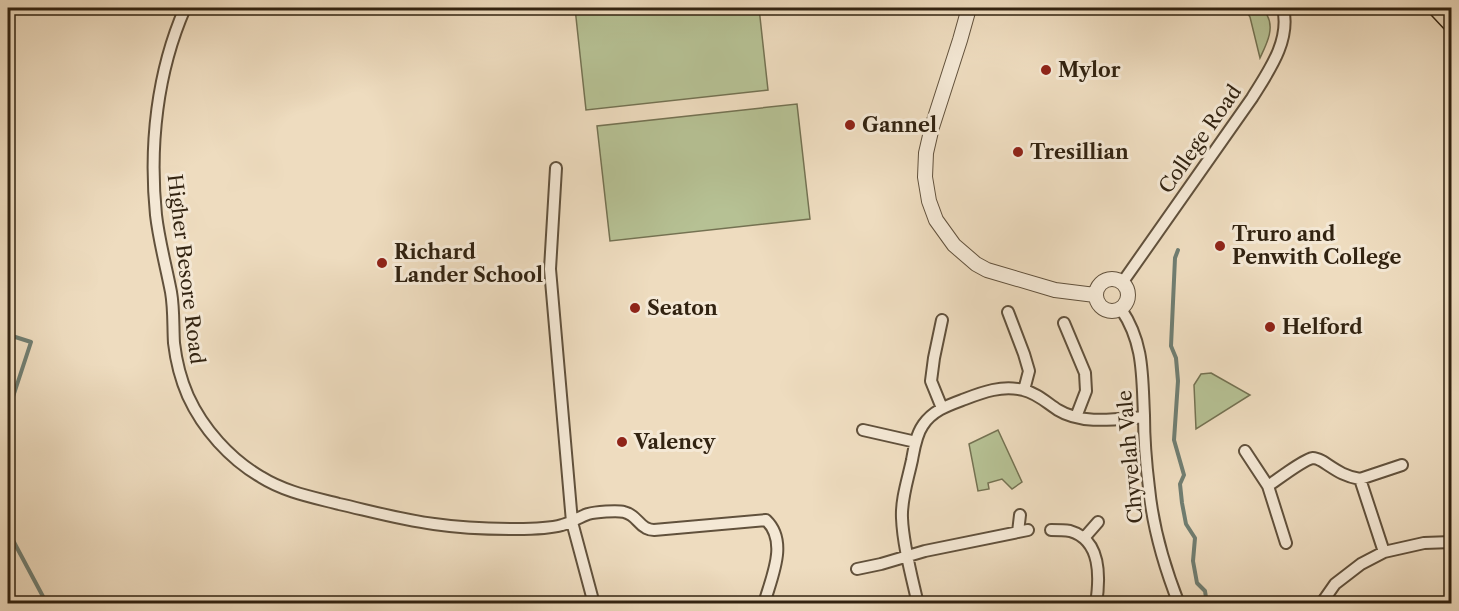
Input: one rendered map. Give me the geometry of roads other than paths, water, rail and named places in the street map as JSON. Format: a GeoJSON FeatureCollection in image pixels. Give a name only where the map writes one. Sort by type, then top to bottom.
{"type":"FeatureCollection","features":[{"type":"Feature","properties":{"kind":"highway"},"geometry":{"type":"LineString","coordinates":[[1438,8],[1452,23]]}},
{"type":"Feature","properties":{"kind":"street","name":"Higher Besore Road"},"geometry":{"type":"LineString","coordinates":[[185,8],[172,43],[158,104],[154,148],[158,230],[171,294],[174,342],[178,362],[188,395],[204,425],[221,445],[236,460],[261,477],[285,489],[387,516],[432,524],[516,529],[561,526],[589,514],[622,511],[634,516],[644,527],[654,530],[766,520],[772,526],[778,546],[764,603]]}},
{"type":"Feature","properties":{"kind":"street"},"geometry":{"type":"LineString","coordinates":[[969,8],[926,153],[925,177],[929,201],[936,220],[954,245],[976,264],[987,270],[1055,290],[1095,295]]}},
{"type":"Feature","properties":{"kind":"street","name":"College Road"},"geometry":{"type":"LineString","coordinates":[[1122,283],[1252,98],[1270,68],[1283,33],[1285,14],[1283,8]]}},
{"type":"Feature","properties":{"kind":"street"},"geometry":{"type":"LineString","coordinates":[[556,168],[550,269],[572,522],[594,603]]}},
{"type":"Feature","properties":{"kind":"street"},"geometry":{"type":"LineString","coordinates":[[1121,309],[1105,310],[1097,302],[1095,295],[1098,286],[1107,279],[1122,283]]}},
{"type":"Feature","properties":{"kind":"street","name":"Chyvelah Vale"},"geometry":{"type":"LineString","coordinates":[[1122,283],[1128,294],[1121,309],[1134,333],[1143,374],[1144,417],[1153,519],[1158,545],[1179,603]]}},
{"type":"Feature","properties":{"kind":"street"},"geometry":{"type":"LineString","coordinates":[[1008,312],[1029,371],[1024,390]]}},
{"type":"Feature","properties":{"kind":"street"},"geometry":{"type":"LineString","coordinates":[[942,320],[931,381],[942,408]]}},
{"type":"Feature","properties":{"kind":"street"},"geometry":{"type":"LineString","coordinates":[[1064,323],[1085,373],[1086,391],[1076,417]]}},
{"type":"Feature","properties":{"kind":"street"},"geometry":{"type":"LineString","coordinates":[[917,600],[902,518],[905,491],[916,442],[922,426],[931,416],[942,408],[983,392],[1002,388],[1024,390],[1042,398],[1060,411],[1076,417],[1100,421],[1144,417]]}},
{"type":"Feature","properties":{"kind":"street"},"geometry":{"type":"LineString","coordinates":[[863,430],[916,442]]}},
{"type":"Feature","properties":{"kind":"street"},"geometry":{"type":"LineString","coordinates":[[1245,452],[1268,486],[1286,543]]}},
{"type":"Feature","properties":{"kind":"street"},"geometry":{"type":"LineString","coordinates":[[1268,486],[1314,458],[1321,460],[1337,472],[1360,479],[1402,465]]}},
{"type":"Feature","properties":{"kind":"street"},"geometry":{"type":"LineString","coordinates":[[1360,479],[1384,552]]}},
{"type":"Feature","properties":{"kind":"street"},"geometry":{"type":"LineString","coordinates":[[857,568],[881,564],[907,555],[1023,531],[1020,515]]}},
{"type":"Feature","properties":{"kind":"street"},"geometry":{"type":"LineString","coordinates":[[1084,538],[1098,522]]}},
{"type":"Feature","properties":{"kind":"street"},"geometry":{"type":"LineString","coordinates":[[1051,530],[1070,531],[1084,538],[1092,548],[1098,564],[1099,582],[1096,603]]}},
{"type":"Feature","properties":{"kind":"street"},"geometry":{"type":"LineString","coordinates":[[1321,603],[1335,584],[1361,564],[1384,552],[1424,543],[1452,542]]}},
{"type":"Feature","properties":{"kind":"waterway"},"geometry":{"type":"LineString","coordinates":[[1178,250],[1175,258],[1171,346],[1176,358],[1178,381],[1174,440],[1184,475],[1180,484],[1186,524],[1195,538],[1193,561],[1197,583],[1205,591],[1207,604]]}},
{"type":"Feature","properties":{"kind":"waterway"},"geometry":{"type":"LineString","coordinates":[[8,412],[31,342],[9,335],[13,316]]}},
{"type":"Feature","properties":{"kind":"waterway"},"geometry":{"type":"LineString","coordinates":[[8,531],[47,604]]}},
{"type":"Feature","properties":{"kind":"place","name":"Mylor"},"geometry":{"type":"Point","coordinates":[1046,70]}},
{"type":"Feature","properties":{"kind":"place","name":"Gannel"},"geometry":{"type":"Point","coordinates":[850,125]}},
{"type":"Feature","properties":{"kind":"place","name":"Tresillian"},"geometry":{"type":"Point","coordinates":[1018,152]}},
{"type":"Feature","properties":{"kind":"place","name":"Truro and Penwith College"},"geometry":{"type":"Point","coordinates":[1220,246]}},
{"type":"Feature","properties":{"kind":"place","name":"Richard Lander School"},"geometry":{"type":"Point","coordinates":[382,263]}},
{"type":"Feature","properties":{"kind":"place","name":"Seaton"},"geometry":{"type":"Point","coordinates":[635,308]}},
{"type":"Feature","properties":{"kind":"place","name":"Helford"},"geometry":{"type":"Point","coordinates":[1270,327]}},
{"type":"Feature","properties":{"kind":"place","name":"Valency"},"geometry":{"type":"Point","coordinates":[622,442]}}]}
